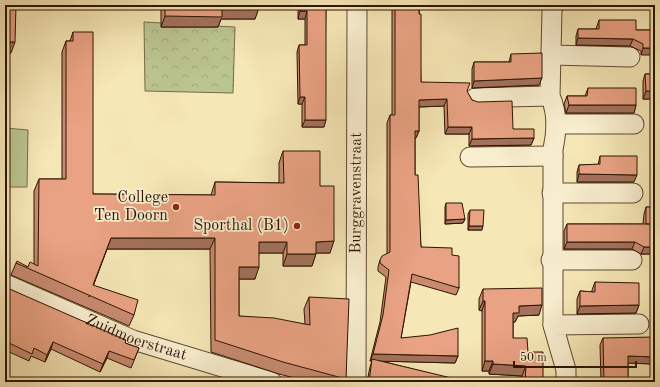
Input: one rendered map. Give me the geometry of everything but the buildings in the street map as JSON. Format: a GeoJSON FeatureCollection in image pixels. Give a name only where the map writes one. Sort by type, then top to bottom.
{"type":"FeatureCollection","features":[{"type":"Feature","properties":{"kind":"street","name":"Burggravenstraat"},"geometry":{"type":"LineString","coordinates":[[356,382],[357,5]]}},
{"type":"Feature","properties":{"kind":"street"},"geometry":{"type":"LineString","coordinates":[[554,5],[552,10],[550,96],[556,108],[553,156],[551,260],[553,325],[566,370],[566,382]]}},
{"type":"Feature","properties":{"kind":"street"},"geometry":{"type":"LineString","coordinates":[[551,55],[630,57]]}},
{"type":"Feature","properties":{"kind":"street"},"geometry":{"type":"LineString","coordinates":[[475,98],[550,96]]}},
{"type":"Feature","properties":{"kind":"street"},"geometry":{"type":"LineString","coordinates":[[556,124],[634,124]]}},
{"type":"Feature","properties":{"kind":"street"},"geometry":{"type":"LineString","coordinates":[[470,157],[553,156]]}},
{"type":"Feature","properties":{"kind":"street"},"geometry":{"type":"LineString","coordinates":[[552,193],[632,193]]}},
{"type":"Feature","properties":{"kind":"street"},"geometry":{"type":"LineString","coordinates":[[551,260],[632,260]]}},
{"type":"Feature","properties":{"kind":"street","name":"Zuidmoerstraat"},"geometry":{"type":"LineString","coordinates":[[5,284],[133,340],[272,382]]}},
{"type":"Feature","properties":{"kind":"street"},"geometry":{"type":"LineString","coordinates":[[553,325],[639,324]]}},
{"type":"Feature","properties":{"kind":"green space"},"geometry":{"type":"Polygon","coordinates":[[[144,22],[235,27],[233,93],[145,91],[144,22]]]}},
{"type":"Feature","properties":{"kind":"green space"},"geometry":{"type":"Polygon","coordinates":[[[5,128],[28,130],[27,187],[5,187],[5,128]]]}},
{"type":"Feature","properties":{"kind":"place","name":"College Ten Doorn"},"geometry":{"type":"Point","coordinates":[176,207]}},
{"type":"Feature","properties":{"kind":"place","name":"Sporthal (B1)"},"geometry":{"type":"Point","coordinates":[297,226]}}]}
